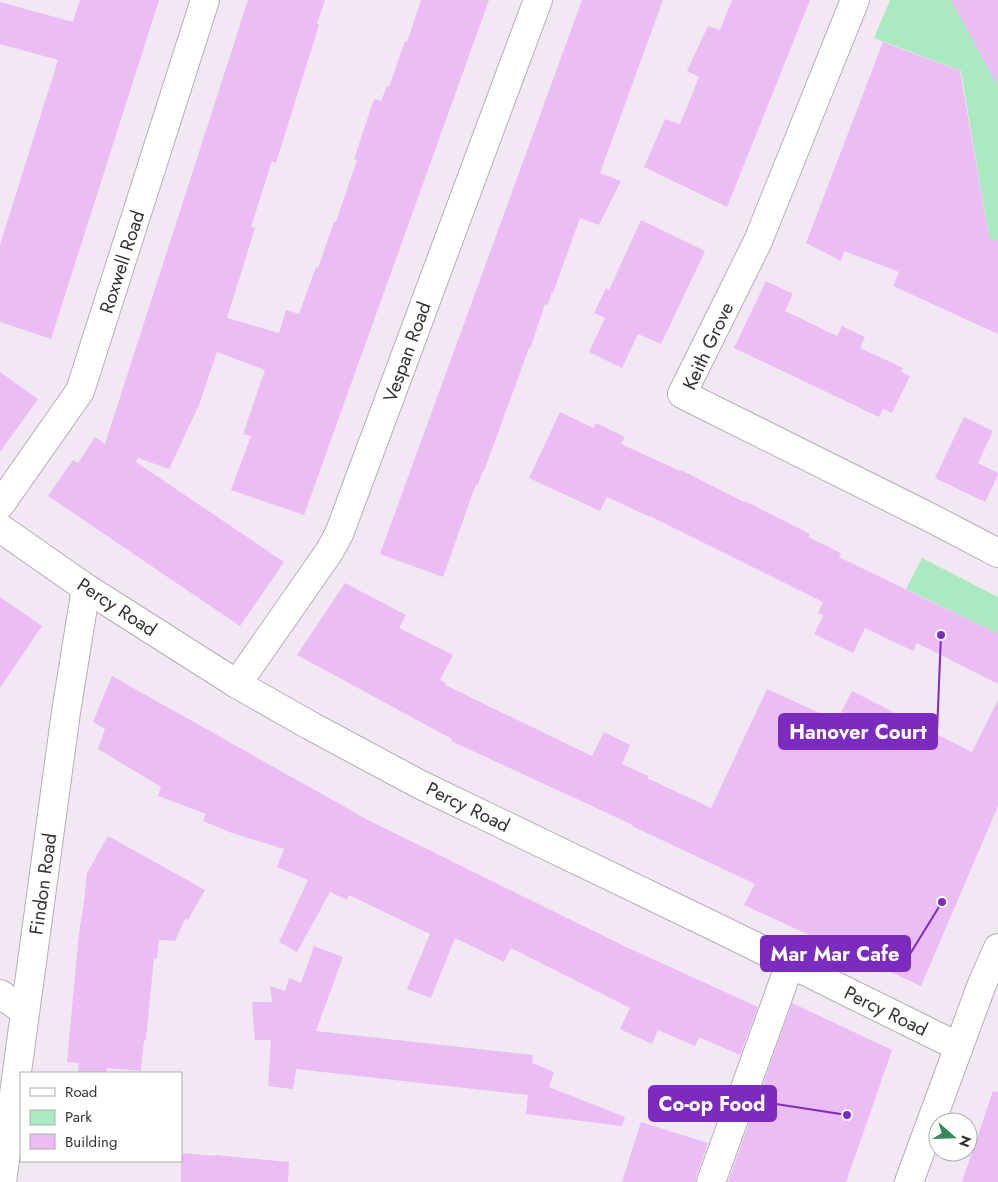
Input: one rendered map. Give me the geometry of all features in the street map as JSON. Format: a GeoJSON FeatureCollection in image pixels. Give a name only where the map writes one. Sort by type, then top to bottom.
{"type":"FeatureCollection","features":[{"type":"Feature","properties":{"kind":"street","name":"Roxwell Road"},"geometry":{"type":"LineString","coordinates":[[0,505],[80,391],[205,0]]}},
{"type":"Feature","properties":{"kind":"street","name":"Vespan Road"},"geometry":{"type":"LineString","coordinates":[[238,684],[329,552],[339,534],[538,0]]}},
{"type":"Feature","properties":{"kind":"street","name":"Keith Grove"},"geometry":{"type":"LineString","coordinates":[[855,0],[758,241],[682,394],[998,553]]}},
{"type":"Feature","properties":{"kind":"street","name":"Percy Road"},"geometry":{"type":"LineString","coordinates":[[0,528],[86,588],[238,684],[311,726],[419,784],[959,1047]]}},
{"type":"Feature","properties":{"kind":"street","name":"Findon Road"},"geometry":{"type":"LineString","coordinates":[[2,1182],[66,712],[86,588]]}},
{"type":"Feature","properties":{"kind":"street"},"geometry":{"type":"LineString","coordinates":[[909,1182],[959,1047],[990,986],[998,948]]}},
{"type":"Feature","properties":{"kind":"street"},"geometry":{"type":"LineString","coordinates":[[711,1182],[790,964]]}},
{"type":"Feature","properties":{"kind":"street"},"geometry":{"type":"LineString","coordinates":[[0,994],[25,1011]]}},
{"type":"Feature","properties":{"kind":"green space"},"geometry":{"type":"Polygon","coordinates":[[[890,0],[951,0],[998,86],[998,242],[989,238],[961,71],[874,38],[890,0]]]}},
{"type":"Feature","properties":{"kind":"green space"},"geometry":{"type":"Polygon","coordinates":[[[922,558],[998,597],[998,634],[906,589],[922,558]]]}},
{"type":"Feature","properties":{"kind":"building"},"geometry":{"type":"Polygon","coordinates":[[[80,0],[159,0],[51,339],[0,322],[0,245],[58,60],[0,44],[0,2],[73,22],[80,0]]]}},
{"type":"Feature","properties":{"kind":"building"},"geometry":{"type":"Polygon","coordinates":[[[248,0],[325,0],[276,163],[272,161],[251,227],[255,228],[227,318],[279,333],[286,310],[299,314],[334,222],[336,222],[357,160],[354,159],[374,99],[381,101],[387,86],[389,87],[421,0],[489,0],[304,515],[231,490],[251,436],[243,434],[265,370],[217,352],[199,405],[169,469],[138,458],[136,462],[284,562],[240,626],[48,496],[73,460],[78,463],[95,437],[105,444],[248,0]]]}},
{"type":"Feature","properties":{"kind":"building"},"geometry":{"type":"Polygon","coordinates":[[[582,0],[663,0],[600,173],[621,181],[599,225],[580,218],[553,293],[548,305],[545,304],[484,471],[478,485],[476,484],[443,577],[380,554],[582,0]]]}},
{"type":"Feature","properties":{"kind":"building"},"geometry":{"type":"Polygon","coordinates":[[[732,0],[810,0],[727,207],[644,167],[665,119],[680,124],[699,77],[687,71],[708,26],[720,30],[732,0]]]}},
{"type":"Feature","properties":{"kind":"building"},"geometry":{"type":"Polygon","coordinates":[[[951,0],[998,0],[998,86],[951,0]]]}},
{"type":"Feature","properties":{"kind":"building"},"geometry":{"type":"Polygon","coordinates":[[[883,42],[960,71],[989,238],[998,242],[998,334],[893,286],[899,272],[844,251],[841,261],[806,243],[883,42]]]}},
{"type":"Feature","properties":{"kind":"building"},"geometry":{"type":"Polygon","coordinates":[[[641,220],[705,251],[661,344],[638,334],[622,368],[589,352],[605,318],[594,313],[606,288],[609,290],[641,220]]]}},
{"type":"Feature","properties":{"kind":"building"},"geometry":{"type":"Polygon","coordinates":[[[766,281],[793,294],[785,311],[837,336],[842,326],[865,337],[860,348],[903,368],[901,372],[910,376],[892,413],[883,409],[879,417],[734,348],[766,281]]]}},
{"type":"Feature","properties":{"kind":"building"},"geometry":{"type":"Polygon","coordinates":[[[0,372],[38,399],[0,452],[0,372]]]}},
{"type":"Feature","properties":{"kind":"building"},"geometry":{"type":"Polygon","coordinates":[[[560,412],[593,428],[596,423],[625,437],[621,444],[745,501],[810,534],[808,537],[841,553],[839,557],[998,634],[998,684],[917,643],[913,651],[865,628],[853,653],[814,634],[823,616],[818,613],[823,602],[650,516],[607,497],[600,511],[529,478],[560,412]]]}},
{"type":"Feature","properties":{"kind":"building"},"geometry":{"type":"Polygon","coordinates":[[[964,417],[993,431],[978,463],[998,473],[985,502],[935,478],[964,417]]]}},
{"type":"Feature","properties":{"kind":"building"},"geometry":{"type":"Polygon","coordinates":[[[345,583],[406,615],[399,628],[453,655],[440,680],[446,683],[445,685],[592,756],[604,732],[630,745],[622,764],[711,808],[767,689],[837,721],[852,691],[972,752],[998,700],[998,806],[921,986],[744,905],[755,884],[451,741],[452,739],[297,655],[345,583]]]}},
{"type":"Feature","properties":{"kind":"building"},"geometry":{"type":"Polygon","coordinates":[[[0,597],[42,626],[0,688],[0,597]]]}},
{"type":"Feature","properties":{"kind":"building"},"geometry":{"type":"Polygon","coordinates":[[[112,676],[368,820],[622,945],[758,1007],[740,1055],[699,1037],[695,1046],[658,1030],[652,1044],[620,1029],[630,1008],[511,948],[504,962],[455,938],[431,998],[407,989],[430,934],[349,895],[347,900],[330,892],[297,952],[279,942],[308,880],[277,867],[284,849],[232,833],[203,821],[206,814],[158,796],[161,787],[98,749],[105,729],[93,722],[112,676]]]}},
{"type":"Feature","properties":{"kind":"building"},"geometry":{"type":"Polygon","coordinates":[[[108,836],[205,890],[188,920],[185,919],[175,941],[159,940],[157,959],[154,958],[141,1071],[107,1068],[107,1072],[78,1072],[79,1063],[67,1062],[79,933],[87,873],[108,836]]]}},
{"type":"Feature","properties":{"kind":"building"},"geometry":{"type":"Polygon","coordinates":[[[314,946],[343,957],[316,1031],[533,1055],[532,1063],[554,1072],[549,1087],[625,1117],[622,1126],[526,1114],[528,1095],[296,1069],[293,1089],[268,1086],[271,1040],[255,1040],[252,1002],[272,1002],[270,986],[285,991],[289,978],[301,983],[314,946]]]}},
{"type":"Feature","properties":{"kind":"building"},"geometry":{"type":"Polygon","coordinates":[[[792,1003],[892,1050],[846,1182],[728,1182],[792,1003]]]}},
{"type":"Feature","properties":{"kind":"building"},"geometry":{"type":"Polygon","coordinates":[[[993,1091],[998,1092],[998,1182],[962,1182],[969,1162],[978,1162],[978,1135],[993,1091]]]}},
{"type":"Feature","properties":{"kind":"building"},"geometry":{"type":"Polygon","coordinates":[[[641,1122],[708,1143],[696,1182],[622,1182],[641,1122]]]}},
{"type":"Feature","properties":{"kind":"building"},"geometry":{"type":"Polygon","coordinates":[[[182,1153],[289,1162],[288,1182],[181,1182],[182,1153]]]}},
{"type":"Feature","properties":{"kind":"place","name":"Hanover Court"},"geometry":{"type":"Point","coordinates":[941,635]}},
{"type":"Feature","properties":{"kind":"place","name":"Mar Mar Cafe"},"geometry":{"type":"Point","coordinates":[942,902]}},
{"type":"Feature","properties":{"kind":"place","name":"Co-op Food"},"geometry":{"type":"Point","coordinates":[847,1115]}}]}
